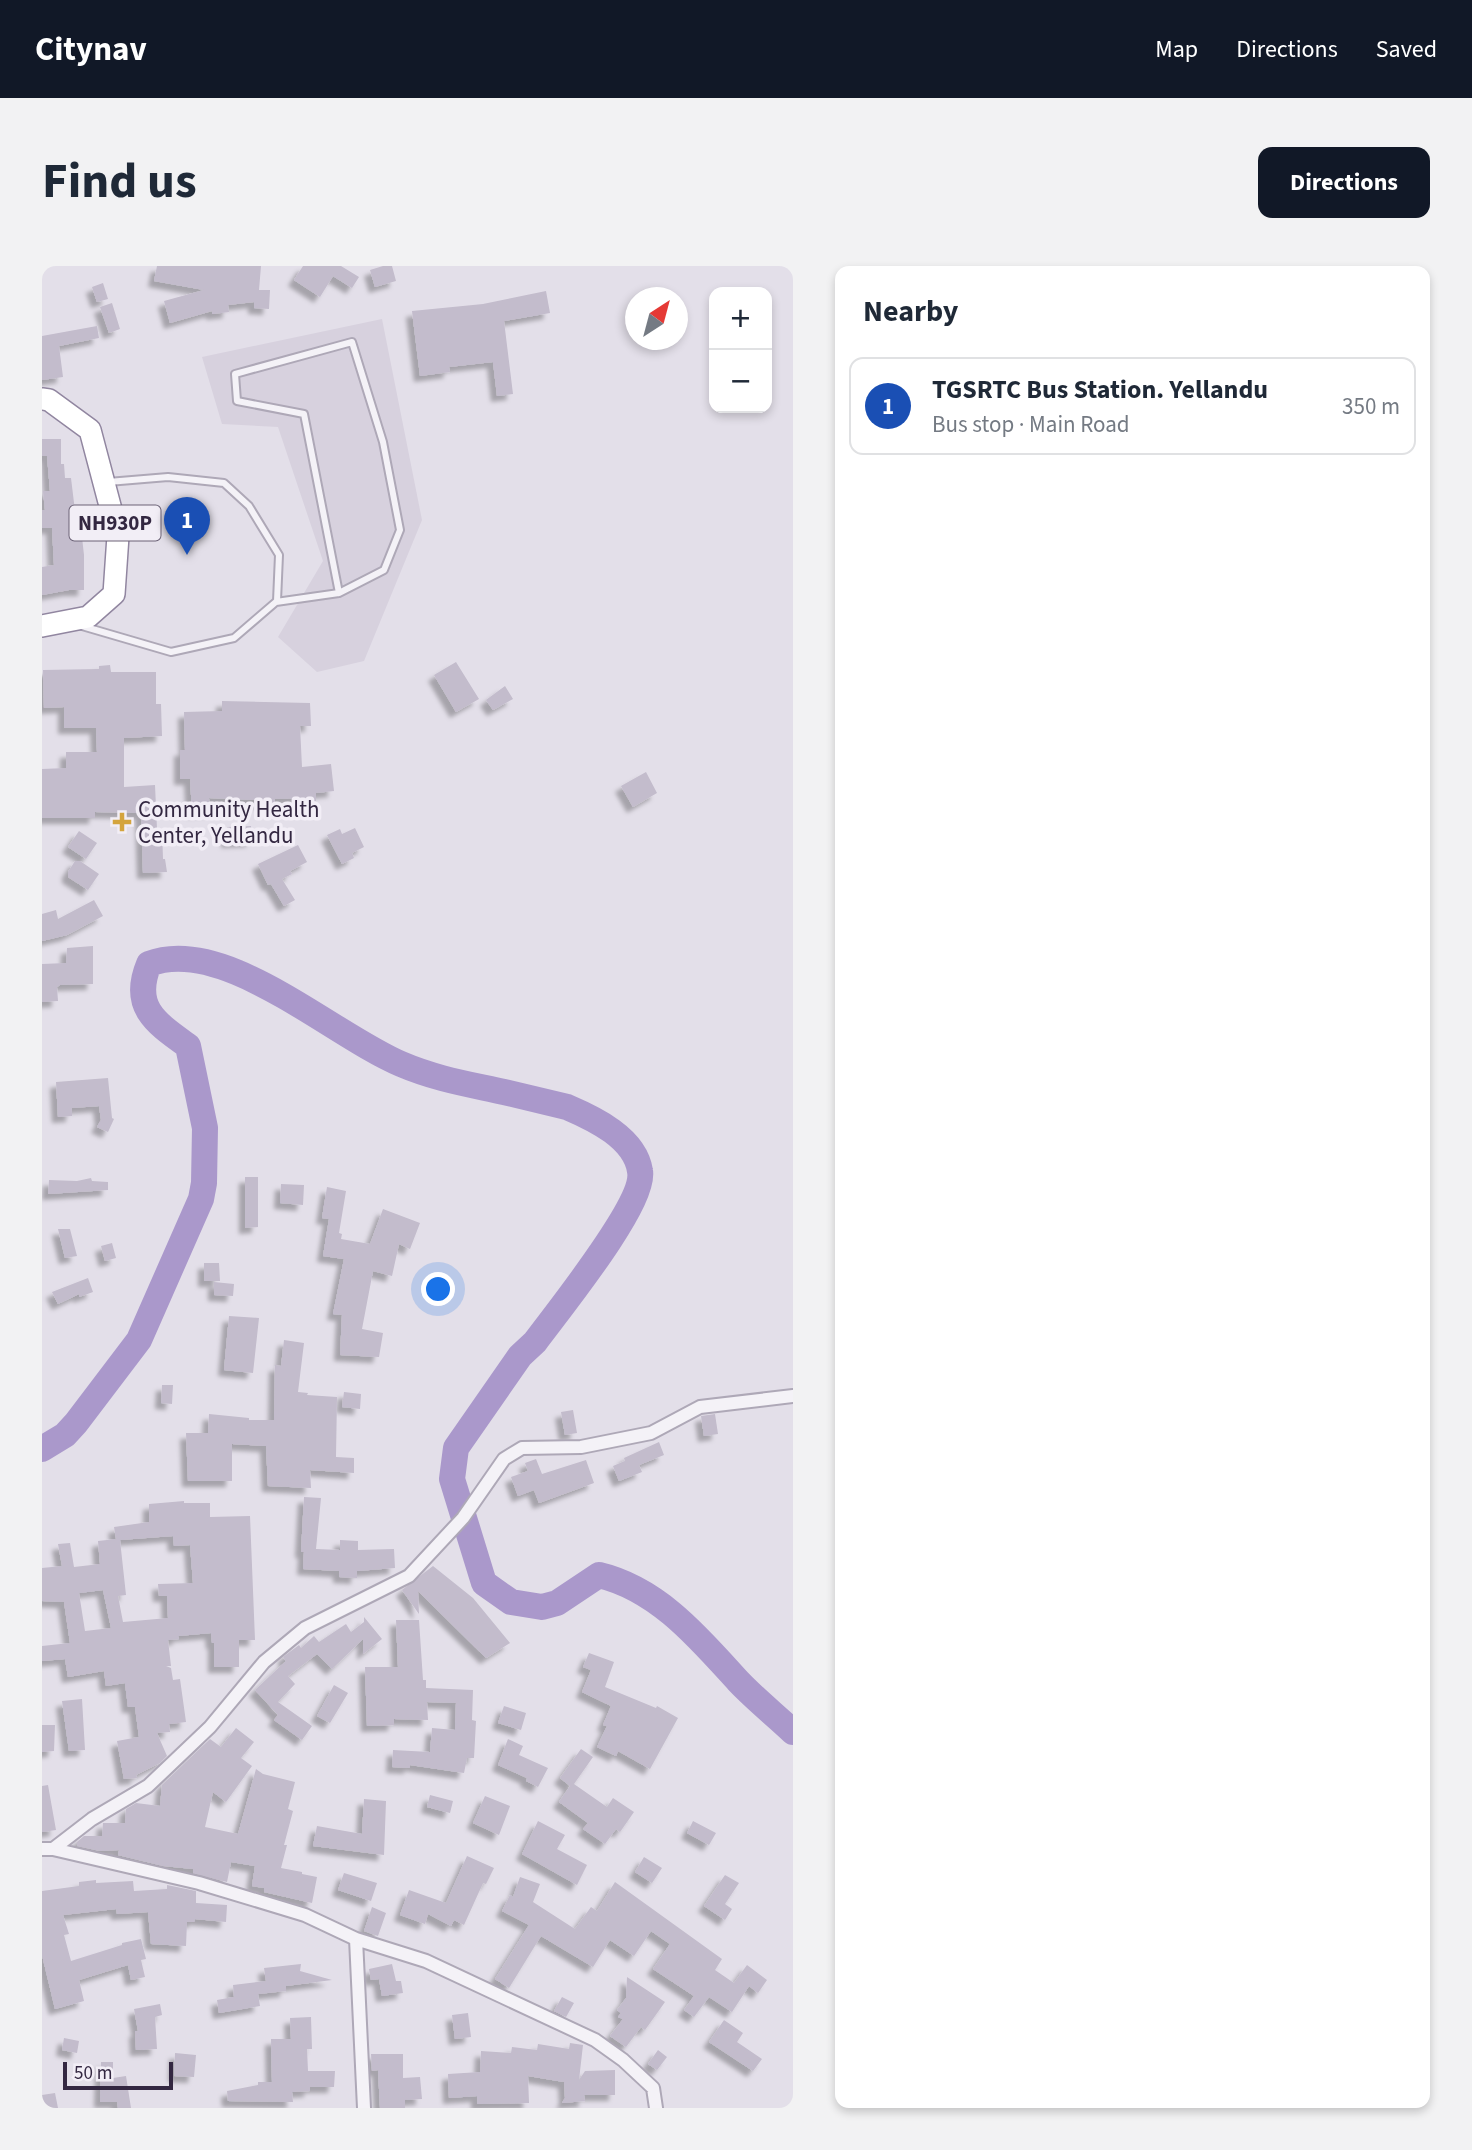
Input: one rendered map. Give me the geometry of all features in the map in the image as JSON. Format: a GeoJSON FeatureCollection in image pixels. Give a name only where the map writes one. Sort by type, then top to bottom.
{"type":"FeatureCollection","features":[{"type":"Feature","properties":{"kind":"highway","name":"NH930P"},"geometry":{"type":"LineString","coordinates":[[42,399],[49,400],[90,430],[118,536],[114,594],[89,617],[42,626]]}},
{"type":"Feature","properties":{"kind":"street"},"geometry":{"type":"LineString","coordinates":[[48,1849],[148,1786],[210,1727],[264,1662],[305,1628],[409,1576],[463,1518],[504,1459],[522,1448],[581,1447],[651,1433],[700,1407],[793,1396]]}},
{"type":"Feature","properties":{"kind":"street"},"geometry":{"type":"LineString","coordinates":[[48,1849],[212,1886],[305,1915],[356,1939],[426,1961],[595,2039],[653,2088],[656,2108]]}},
{"type":"Feature","properties":{"kind":"street"},"geometry":{"type":"LineString","coordinates":[[356,1939],[365,2108]]}},
{"type":"Feature","properties":{"kind":"lane"},"geometry":{"type":"LineString","coordinates":[[66,621],[171,652],[234,638],[276,602],[339,593],[384,570],[400,530],[383,442],[352,342],[235,374],[237,401],[304,414],[339,593]]}},
{"type":"Feature","properties":{"kind":"lane"},"geometry":{"type":"LineString","coordinates":[[104,482],[168,477],[224,483],[249,506],[279,555],[276,602]]}},
{"type":"Feature","properties":{"kind":"shaded area"},"geometry":{"type":"Polygon","coordinates":[[[382,319],[422,520],[364,661],[317,672],[278,637],[323,561],[278,427],[222,424],[202,357],[382,319]]]}},
{"type":"Feature","properties":{"kind":"building"},"geometry":{"type":"Polygon","coordinates":[[[157,266],[261,266],[259,290],[270,290],[269,309],[254,308],[254,302],[228,305],[229,312],[212,314],[212,311],[170,323],[164,301],[204,290],[154,281],[157,266]]]}},
{"type":"Feature","properties":{"kind":"building"},"geometry":{"type":"Polygon","coordinates":[[[303,266],[341,266],[359,277],[352,288],[333,276],[320,297],[294,280],[303,266]]]}},
{"type":"Feature","properties":{"kind":"building"},"geometry":{"type":"Polygon","coordinates":[[[392,266],[396,281],[375,287],[370,270],[392,266]]]}},
{"type":"Feature","properties":{"kind":"building"},"geometry":{"type":"Polygon","coordinates":[[[103,283],[108,299],[97,302],[92,287],[103,283]]]}},
{"type":"Feature","properties":{"kind":"building"},"geometry":{"type":"Polygon","coordinates":[[[546,291],[550,313],[504,321],[513,394],[497,396],[493,362],[449,367],[450,372],[420,376],[412,311],[483,304],[546,291]]]}},
{"type":"Feature","properties":{"kind":"building"},"geometry":{"type":"Polygon","coordinates":[[[112,303],[120,329],[109,333],[100,307],[112,303]]]}},
{"type":"Feature","properties":{"kind":"building"},"geometry":{"type":"Polygon","coordinates":[[[97,326],[99,338],[59,346],[63,377],[42,380],[42,336],[97,326]]]}},
{"type":"Feature","properties":{"kind":"building"},"geometry":{"type":"Polygon","coordinates":[[[42,439],[61,439],[61,464],[64,464],[65,478],[71,478],[75,511],[79,511],[84,555],[84,590],[42,595],[42,567],[54,565],[52,528],[42,528],[42,510],[45,510],[43,491],[50,491],[47,456],[42,456],[42,439]]]}},
{"type":"Feature","properties":{"kind":"building"},"geometry":{"type":"Polygon","coordinates":[[[456,662],[479,699],[456,712],[434,675],[456,662]]]}},
{"type":"Feature","properties":{"kind":"building"},"geometry":{"type":"Polygon","coordinates":[[[110,665],[111,672],[156,672],[156,704],[161,704],[162,736],[124,738],[124,787],[155,785],[157,829],[162,829],[163,859],[167,872],[143,873],[141,813],[95,812],[95,818],[42,818],[42,769],[66,768],[66,752],[97,752],[96,728],[64,728],[64,707],[44,708],[43,670],[99,669],[99,666],[110,665]]]}},
{"type":"Feature","properties":{"kind":"building"},"geometry":{"type":"Polygon","coordinates":[[[505,686],[513,699],[493,710],[486,700],[505,686]]]}},
{"type":"Feature","properties":{"kind":"building"},"geometry":{"type":"Polygon","coordinates":[[[222,701],[310,703],[311,726],[300,726],[302,767],[331,764],[334,791],[316,793],[316,801],[304,801],[304,798],[275,799],[275,803],[209,798],[210,811],[192,812],[190,779],[180,779],[180,750],[185,750],[184,712],[222,711],[222,701]]]}},
{"type":"Feature","properties":{"kind":"building"},"geometry":{"type":"Polygon","coordinates":[[[646,772],[657,793],[633,807],[621,786],[646,772]]]}},
{"type":"Feature","properties":{"kind":"building"},"geometry":{"type":"Polygon","coordinates":[[[251,826],[252,841],[227,842],[227,827],[251,826]]]}},
{"type":"Feature","properties":{"kind":"building"},"geometry":{"type":"Polygon","coordinates":[[[355,828],[364,847],[352,853],[354,858],[342,864],[327,835],[340,829],[342,834],[355,828]]]}},
{"type":"Feature","properties":{"kind":"building"},"geometry":{"type":"Polygon","coordinates":[[[79,831],[97,843],[86,859],[68,847],[79,831]]]}},
{"type":"Feature","properties":{"kind":"building"},"geometry":{"type":"Polygon","coordinates":[[[298,845],[307,862],[290,871],[292,874],[282,879],[295,900],[284,906],[271,884],[268,885],[258,864],[298,845]]]}},
{"type":"Feature","properties":{"kind":"building"},"geometry":{"type":"Polygon","coordinates":[[[75,861],[80,861],[99,874],[88,890],[68,877],[75,861]]]}},
{"type":"Feature","properties":{"kind":"building"},"geometry":{"type":"Polygon","coordinates":[[[94,900],[103,916],[67,935],[42,941],[42,914],[56,910],[58,919],[94,900]]]}},
{"type":"Feature","properties":{"kind":"building"},"geometry":{"type":"Polygon","coordinates":[[[93,946],[93,984],[60,985],[57,987],[58,1001],[42,1002],[42,964],[66,963],[67,948],[93,946]]]}},
{"type":"Feature","properties":{"kind":"building"},"geometry":{"type":"Polygon","coordinates":[[[108,1078],[114,1119],[108,1132],[97,1127],[101,1120],[99,1106],[72,1108],[72,1116],[58,1117],[56,1082],[108,1078]]]}},
{"type":"Feature","properties":{"kind":"building"},"geometry":{"type":"Polygon","coordinates":[[[245,1177],[258,1177],[258,1227],[245,1228],[245,1177]]]}},
{"type":"Feature","properties":{"kind":"building"},"geometry":{"type":"Polygon","coordinates":[[[91,1178],[92,1181],[108,1182],[108,1190],[48,1194],[49,1180],[77,1181],[91,1178]]]}},
{"type":"Feature","properties":{"kind":"building"},"geometry":{"type":"Polygon","coordinates":[[[281,1184],[304,1185],[303,1205],[280,1203],[281,1184]]]}},
{"type":"Feature","properties":{"kind":"building"},"geometry":{"type":"Polygon","coordinates":[[[327,1187],[346,1191],[339,1233],[342,1234],[341,1239],[370,1244],[383,1209],[420,1223],[410,1249],[399,1244],[392,1276],[373,1271],[362,1329],[383,1333],[379,1357],[340,1355],[342,1315],[333,1314],[344,1259],[323,1256],[329,1219],[322,1218],[327,1187]]]}},
{"type":"Feature","properties":{"kind":"building"},"geometry":{"type":"Polygon","coordinates":[[[58,1229],[70,1229],[77,1256],[65,1258],[58,1229]]]}},
{"type":"Feature","properties":{"kind":"building"},"geometry":{"type":"Polygon","coordinates":[[[112,1243],[116,1258],[105,1261],[101,1246],[112,1243]]]}},
{"type":"Feature","properties":{"kind":"building"},"geometry":{"type":"Polygon","coordinates":[[[204,1263],[219,1263],[220,1281],[204,1281],[204,1263]]]}},
{"type":"Feature","properties":{"kind":"building"},"geometry":{"type":"Polygon","coordinates":[[[88,1278],[93,1292],[79,1297],[79,1294],[58,1304],[52,1292],[88,1278]]]}},
{"type":"Feature","properties":{"kind":"building"},"geometry":{"type":"Polygon","coordinates":[[[214,1282],[234,1284],[233,1296],[214,1295],[214,1282]]]}},
{"type":"Feature","properties":{"kind":"building"},"geometry":{"type":"Polygon","coordinates":[[[229,1316],[259,1318],[253,1373],[224,1370],[229,1316]]]}},
{"type":"Feature","properties":{"kind":"building"},"geometry":{"type":"Polygon","coordinates":[[[284,1340],[304,1343],[298,1392],[337,1397],[336,1457],[354,1458],[354,1473],[310,1470],[311,1488],[268,1486],[266,1446],[232,1444],[232,1481],[188,1481],[186,1433],[208,1433],[209,1414],[249,1420],[274,1420],[275,1365],[281,1366],[284,1340]]]}},
{"type":"Feature","properties":{"kind":"building"},"geometry":{"type":"Polygon","coordinates":[[[162,1385],[173,1385],[172,1404],[161,1403],[162,1385]]]}},
{"type":"Feature","properties":{"kind":"building"},"geometry":{"type":"Polygon","coordinates":[[[344,1392],[361,1394],[360,1409],[342,1407],[344,1392]]]}},
{"type":"Feature","properties":{"kind":"building"},"geometry":{"type":"Polygon","coordinates":[[[573,1410],[577,1433],[565,1435],[561,1412],[573,1410]]]}},
{"type":"Feature","properties":{"kind":"building"},"geometry":{"type":"Polygon","coordinates":[[[715,1414],[718,1434],[704,1436],[701,1416],[715,1414]]]}},
{"type":"Feature","properties":{"kind":"building"},"geometry":{"type":"Polygon","coordinates":[[[659,1442],[664,1455],[639,1465],[642,1472],[619,1481],[613,1466],[659,1442]]]}},
{"type":"Feature","properties":{"kind":"building"},"geometry":{"type":"Polygon","coordinates":[[[536,1459],[542,1474],[586,1460],[594,1483],[539,1503],[534,1490],[518,1496],[511,1477],[528,1471],[525,1463],[536,1459]]]}},
{"type":"Feature","properties":{"kind":"building"},"geometry":{"type":"Polygon","coordinates":[[[304,1497],[321,1498],[316,1549],[340,1550],[340,1540],[358,1541],[358,1550],[394,1549],[395,1568],[357,1571],[357,1578],[339,1577],[339,1571],[303,1569],[304,1552],[301,1552],[304,1497]]]}},
{"type":"Feature","properties":{"kind":"building"},"geometry":{"type":"Polygon","coordinates":[[[184,1501],[210,1503],[210,1517],[250,1516],[255,1640],[239,1640],[239,1667],[214,1667],[214,1643],[211,1633],[178,1636],[179,1639],[168,1640],[171,1666],[166,1666],[171,1668],[173,1680],[180,1679],[186,1722],[169,1724],[170,1732],[157,1733],[167,1756],[160,1763],[136,1775],[137,1778],[124,1779],[117,1741],[139,1737],[135,1707],[128,1707],[125,1683],[106,1686],[104,1671],[68,1677],[65,1659],[42,1661],[42,1646],[70,1643],[64,1602],[42,1601],[42,1568],[62,1566],[58,1544],[70,1543],[74,1567],[100,1564],[98,1541],[116,1539],[114,1527],[149,1522],[149,1504],[184,1501]],[[173,1536],[120,1540],[126,1595],[118,1596],[123,1622],[168,1618],[167,1596],[159,1596],[158,1584],[193,1583],[190,1545],[174,1546],[173,1536]],[[103,1590],[79,1593],[85,1631],[111,1628],[103,1590]]]}},
{"type":"Feature","properties":{"kind":"building"},"geometry":{"type":"Polygon","coordinates":[[[433,1566],[473,1598],[510,1643],[486,1658],[418,1591],[419,1614],[402,1590],[433,1566]]]}},
{"type":"Feature","properties":{"kind":"building"},"geometry":{"type":"Polygon","coordinates":[[[364,1617],[382,1639],[363,1654],[363,1639],[332,1669],[317,1654],[288,1676],[295,1684],[278,1702],[312,1726],[302,1740],[274,1720],[278,1715],[255,1690],[286,1661],[283,1657],[299,1645],[301,1648],[314,1636],[319,1642],[346,1624],[351,1632],[364,1622],[364,1617]]]}},
{"type":"Feature","properties":{"kind":"building"},"geometry":{"type":"Polygon","coordinates":[[[396,1620],[419,1620],[423,1680],[426,1680],[426,1688],[473,1690],[472,1720],[476,1721],[474,1758],[467,1758],[464,1773],[410,1765],[410,1768],[392,1767],[393,1750],[430,1752],[432,1728],[455,1730],[456,1703],[427,1702],[428,1720],[394,1719],[394,1725],[367,1726],[365,1667],[398,1667],[396,1620]]]}},
{"type":"Feature","properties":{"kind":"building"},"geometry":{"type":"Polygon","coordinates":[[[589,1653],[614,1662],[605,1687],[656,1708],[657,1706],[678,1718],[650,1769],[618,1751],[616,1756],[597,1747],[607,1726],[603,1725],[611,1706],[582,1692],[591,1670],[583,1667],[589,1653]]]}},
{"type":"Feature","properties":{"kind":"building"},"geometry":{"type":"Polygon","coordinates":[[[334,1685],[348,1693],[330,1723],[317,1716],[334,1685]]]}},
{"type":"Feature","properties":{"kind":"building"},"geometry":{"type":"Polygon","coordinates":[[[82,1699],[85,1750],[69,1751],[62,1701],[82,1699]]]}},
{"type":"Feature","properties":{"kind":"building"},"geometry":{"type":"Polygon","coordinates":[[[504,1706],[526,1713],[521,1730],[498,1723],[504,1706]]]}},
{"type":"Feature","properties":{"kind":"building"},"geometry":{"type":"Polygon","coordinates":[[[42,1725],[55,1725],[54,1751],[42,1752],[42,1725]]]}},
{"type":"Feature","properties":{"kind":"building"},"geometry":{"type":"Polygon","coordinates":[[[236,1728],[254,1742],[241,1758],[252,1766],[226,1802],[213,1792],[205,1827],[238,1834],[256,1769],[263,1774],[295,1782],[288,1809],[293,1811],[281,1868],[317,1877],[312,1903],[264,1892],[264,1888],[252,1886],[255,1866],[231,1862],[227,1882],[193,1873],[193,1869],[163,1866],[118,1855],[119,1850],[100,1851],[77,1846],[77,1842],[84,1836],[102,1836],[103,1823],[125,1823],[126,1809],[136,1803],[160,1806],[162,1785],[210,1739],[221,1747],[236,1728]]]}},
{"type":"Feature","properties":{"kind":"building"},"geometry":{"type":"Polygon","coordinates":[[[508,1739],[523,1746],[519,1755],[548,1768],[538,1787],[526,1781],[527,1778],[498,1765],[508,1739]]]}},
{"type":"Feature","properties":{"kind":"building"},"geometry":{"type":"Polygon","coordinates":[[[581,1749],[593,1757],[574,1784],[607,1807],[613,1798],[634,1812],[620,1832],[616,1829],[605,1844],[583,1829],[588,1823],[559,1802],[570,1786],[560,1778],[581,1749]]]}},
{"type":"Feature","properties":{"kind":"building"},"geometry":{"type":"Polygon","coordinates":[[[48,1785],[56,1830],[42,1832],[42,1786],[48,1785]]]}},
{"type":"Feature","properties":{"kind":"building"},"geometry":{"type":"Polygon","coordinates":[[[430,1795],[453,1801],[450,1813],[427,1807],[430,1795]]]}},
{"type":"Feature","properties":{"kind":"building"},"geometry":{"type":"Polygon","coordinates":[[[485,1796],[510,1806],[499,1835],[473,1823],[485,1796]]]}},
{"type":"Feature","properties":{"kind":"building"},"geometry":{"type":"Polygon","coordinates":[[[364,1799],[386,1801],[384,1855],[313,1846],[317,1826],[362,1834],[364,1799]]]}},
{"type":"Feature","properties":{"kind":"building"},"geometry":{"type":"Polygon","coordinates":[[[538,1821],[565,1835],[557,1849],[587,1865],[577,1885],[522,1854],[538,1821]]]}},
{"type":"Feature","properties":{"kind":"building"},"geometry":{"type":"Polygon","coordinates":[[[693,1821],[716,1833],[709,1845],[687,1833],[693,1821]]]}},
{"type":"Feature","properties":{"kind":"building"},"geometry":{"type":"Polygon","coordinates":[[[467,1856],[494,1868],[486,1884],[483,1883],[464,1925],[454,1920],[451,1926],[428,1914],[425,1924],[400,1915],[409,1890],[446,1903],[467,1856]]]}},
{"type":"Feature","properties":{"kind":"building"},"geometry":{"type":"Polygon","coordinates":[[[644,1857],[662,1868],[652,1883],[635,1872],[644,1857]]]}},
{"type":"Feature","properties":{"kind":"building"},"geometry":{"type":"Polygon","coordinates":[[[344,1873],[377,1883],[371,1901],[338,1890],[344,1873]]]}},
{"type":"Feature","properties":{"kind":"building"},"geometry":{"type":"Polygon","coordinates":[[[725,1875],[739,1883],[725,1904],[732,1909],[725,1920],[704,1906],[725,1875]]]}},
{"type":"Feature","properties":{"kind":"building"},"geometry":{"type":"Polygon","coordinates":[[[520,1877],[540,1884],[533,1902],[575,1929],[591,1907],[597,1911],[615,1882],[722,1959],[715,1970],[734,1983],[747,1965],[767,1980],[758,1993],[749,1986],[732,2012],[709,1997],[694,2017],[684,2010],[694,1996],[653,1969],[670,1944],[651,1931],[634,1956],[610,1940],[593,1967],[541,1936],[509,1988],[495,1979],[529,1925],[502,1911],[510,1895],[513,1897],[520,1877]]]}},
{"type":"Feature","properties":{"kind":"building"},"geometry":{"type":"Polygon","coordinates":[[[96,1880],[96,1883],[133,1881],[134,1891],[167,1889],[167,1885],[196,1891],[196,1903],[227,1905],[226,1922],[195,1919],[194,1922],[187,1922],[186,1946],[151,1944],[148,1912],[117,1914],[116,1909],[63,1915],[69,1934],[64,1935],[71,1961],[141,1939],[146,1959],[141,1960],[145,1977],[131,1980],[128,1965],[79,1980],[84,2001],[55,2009],[42,1955],[42,1891],[79,1886],[79,1882],[96,1880]]]}},
{"type":"Feature","properties":{"kind":"building"},"geometry":{"type":"Polygon","coordinates":[[[372,1907],[386,1913],[378,1936],[364,1931],[372,1907]]]}},
{"type":"Feature","properties":{"kind":"building"},"geometry":{"type":"Polygon","coordinates":[[[301,1964],[300,1971],[332,1980],[286,1986],[286,1991],[258,1994],[260,2006],[219,2013],[217,2000],[234,1997],[233,1985],[266,1981],[264,1968],[301,1964]]]}},
{"type":"Feature","properties":{"kind":"building"},"geometry":{"type":"Polygon","coordinates":[[[392,1964],[396,1981],[401,1981],[403,1993],[382,1996],[379,1979],[371,1980],[369,1969],[392,1964]]]}},
{"type":"Feature","properties":{"kind":"building"},"geometry":{"type":"Polygon","coordinates":[[[627,1977],[665,2002],[645,2030],[641,2027],[626,2047],[610,2036],[623,2019],[618,2017],[621,2013],[617,2010],[626,1998],[627,1977]]]}},
{"type":"Feature","properties":{"kind":"building"},"geometry":{"type":"Polygon","coordinates":[[[562,1997],[574,2003],[566,2017],[554,2011],[562,1997]]]}},
{"type":"Feature","properties":{"kind":"building"},"geometry":{"type":"Polygon","coordinates":[[[160,2004],[162,2015],[155,2017],[157,2049],[136,2050],[135,2031],[138,2031],[134,2009],[160,2004]]]}},
{"type":"Feature","properties":{"kind":"building"},"geometry":{"type":"Polygon","coordinates":[[[468,2013],[471,2037],[455,2039],[452,2015],[468,2013]]]}},
{"type":"Feature","properties":{"kind":"building"},"geometry":{"type":"Polygon","coordinates":[[[311,2017],[312,2049],[307,2049],[308,2071],[335,2071],[334,2087],[310,2087],[310,2091],[292,2092],[293,2102],[228,2101],[227,2091],[258,2085],[258,2082],[272,2082],[271,2039],[291,2039],[290,2018],[311,2017]]]}},
{"type":"Feature","properties":{"kind":"building"},"geometry":{"type":"Polygon","coordinates":[[[724,2020],[743,2033],[737,2042],[762,2059],[753,2071],[709,2042],[724,2020]]]}},
{"type":"Feature","properties":{"kind":"building"},"geometry":{"type":"Polygon","coordinates":[[[64,2038],[79,2041],[77,2053],[62,2050],[64,2038]]]}},
{"type":"Feature","properties":{"kind":"building"},"geometry":{"type":"Polygon","coordinates":[[[570,2043],[583,2045],[579,2080],[585,2071],[615,2070],[615,2095],[584,2095],[585,2101],[562,2103],[565,2098],[564,2082],[528,2076],[529,2103],[477,2104],[477,2096],[449,2098],[448,2074],[480,2072],[481,2051],[511,2053],[512,2047],[537,2050],[538,2044],[569,2049],[570,2043]]]}},
{"type":"Feature","properties":{"kind":"building"},"geometry":{"type":"Polygon","coordinates":[[[658,2050],[667,2057],[657,2070],[648,2064],[658,2050]]]}},
{"type":"Feature","properties":{"kind":"building"},"geometry":{"type":"Polygon","coordinates":[[[175,2053],[196,2055],[194,2077],[174,2076],[175,2053]]]}},
{"type":"Feature","properties":{"kind":"building"},"geometry":{"type":"Polygon","coordinates":[[[371,2054],[403,2054],[403,2078],[420,2077],[422,2099],[405,2100],[405,2108],[380,2108],[378,2070],[372,2071],[371,2054]]]}},
{"type":"Feature","properties":{"kind":"building"},"geometry":{"type":"Polygon","coordinates":[[[101,2062],[113,2062],[113,2078],[126,2076],[131,2108],[118,2108],[117,2102],[100,2102],[101,2062]]]}},
{"type":"Feature","properties":{"kind":"building"},"geometry":{"type":"Polygon","coordinates":[[[55,2093],[58,2108],[44,2108],[42,2095],[55,2093]]]}},
{"type":"Feature","properties":{"kind":"waterway"},"geometry":{"type":"LineString","coordinates":[[42,1449],[65,1435],[76,1423],[139,1340],[201,1199],[205,1128],[188,1046],[166,1030],[145,1003],[144,979],[149,964],[179,959],[210,963],[244,975],[401,1064],[452,1081],[567,1107],[612,1131],[630,1149],[637,1159],[640,1171],[638,1186],[629,1207],[598,1257],[535,1342],[520,1356],[456,1448],[452,1479],[484,1583],[511,1602],[542,1607],[557,1603],[599,1575],[640,1591],[676,1617],[745,1688],[793,1732]]}},
{"type":"Feature","properties":{"kind":"place","name":"TGSRTC Bus Station. Yellandu"},"geometry":{"type":"Point","coordinates":[187,555]}},
{"type":"Feature","properties":{"kind":"place","name":"Community Health Center, Yellandu"},"geometry":{"type":"Point","coordinates":[122,822]}}]}
